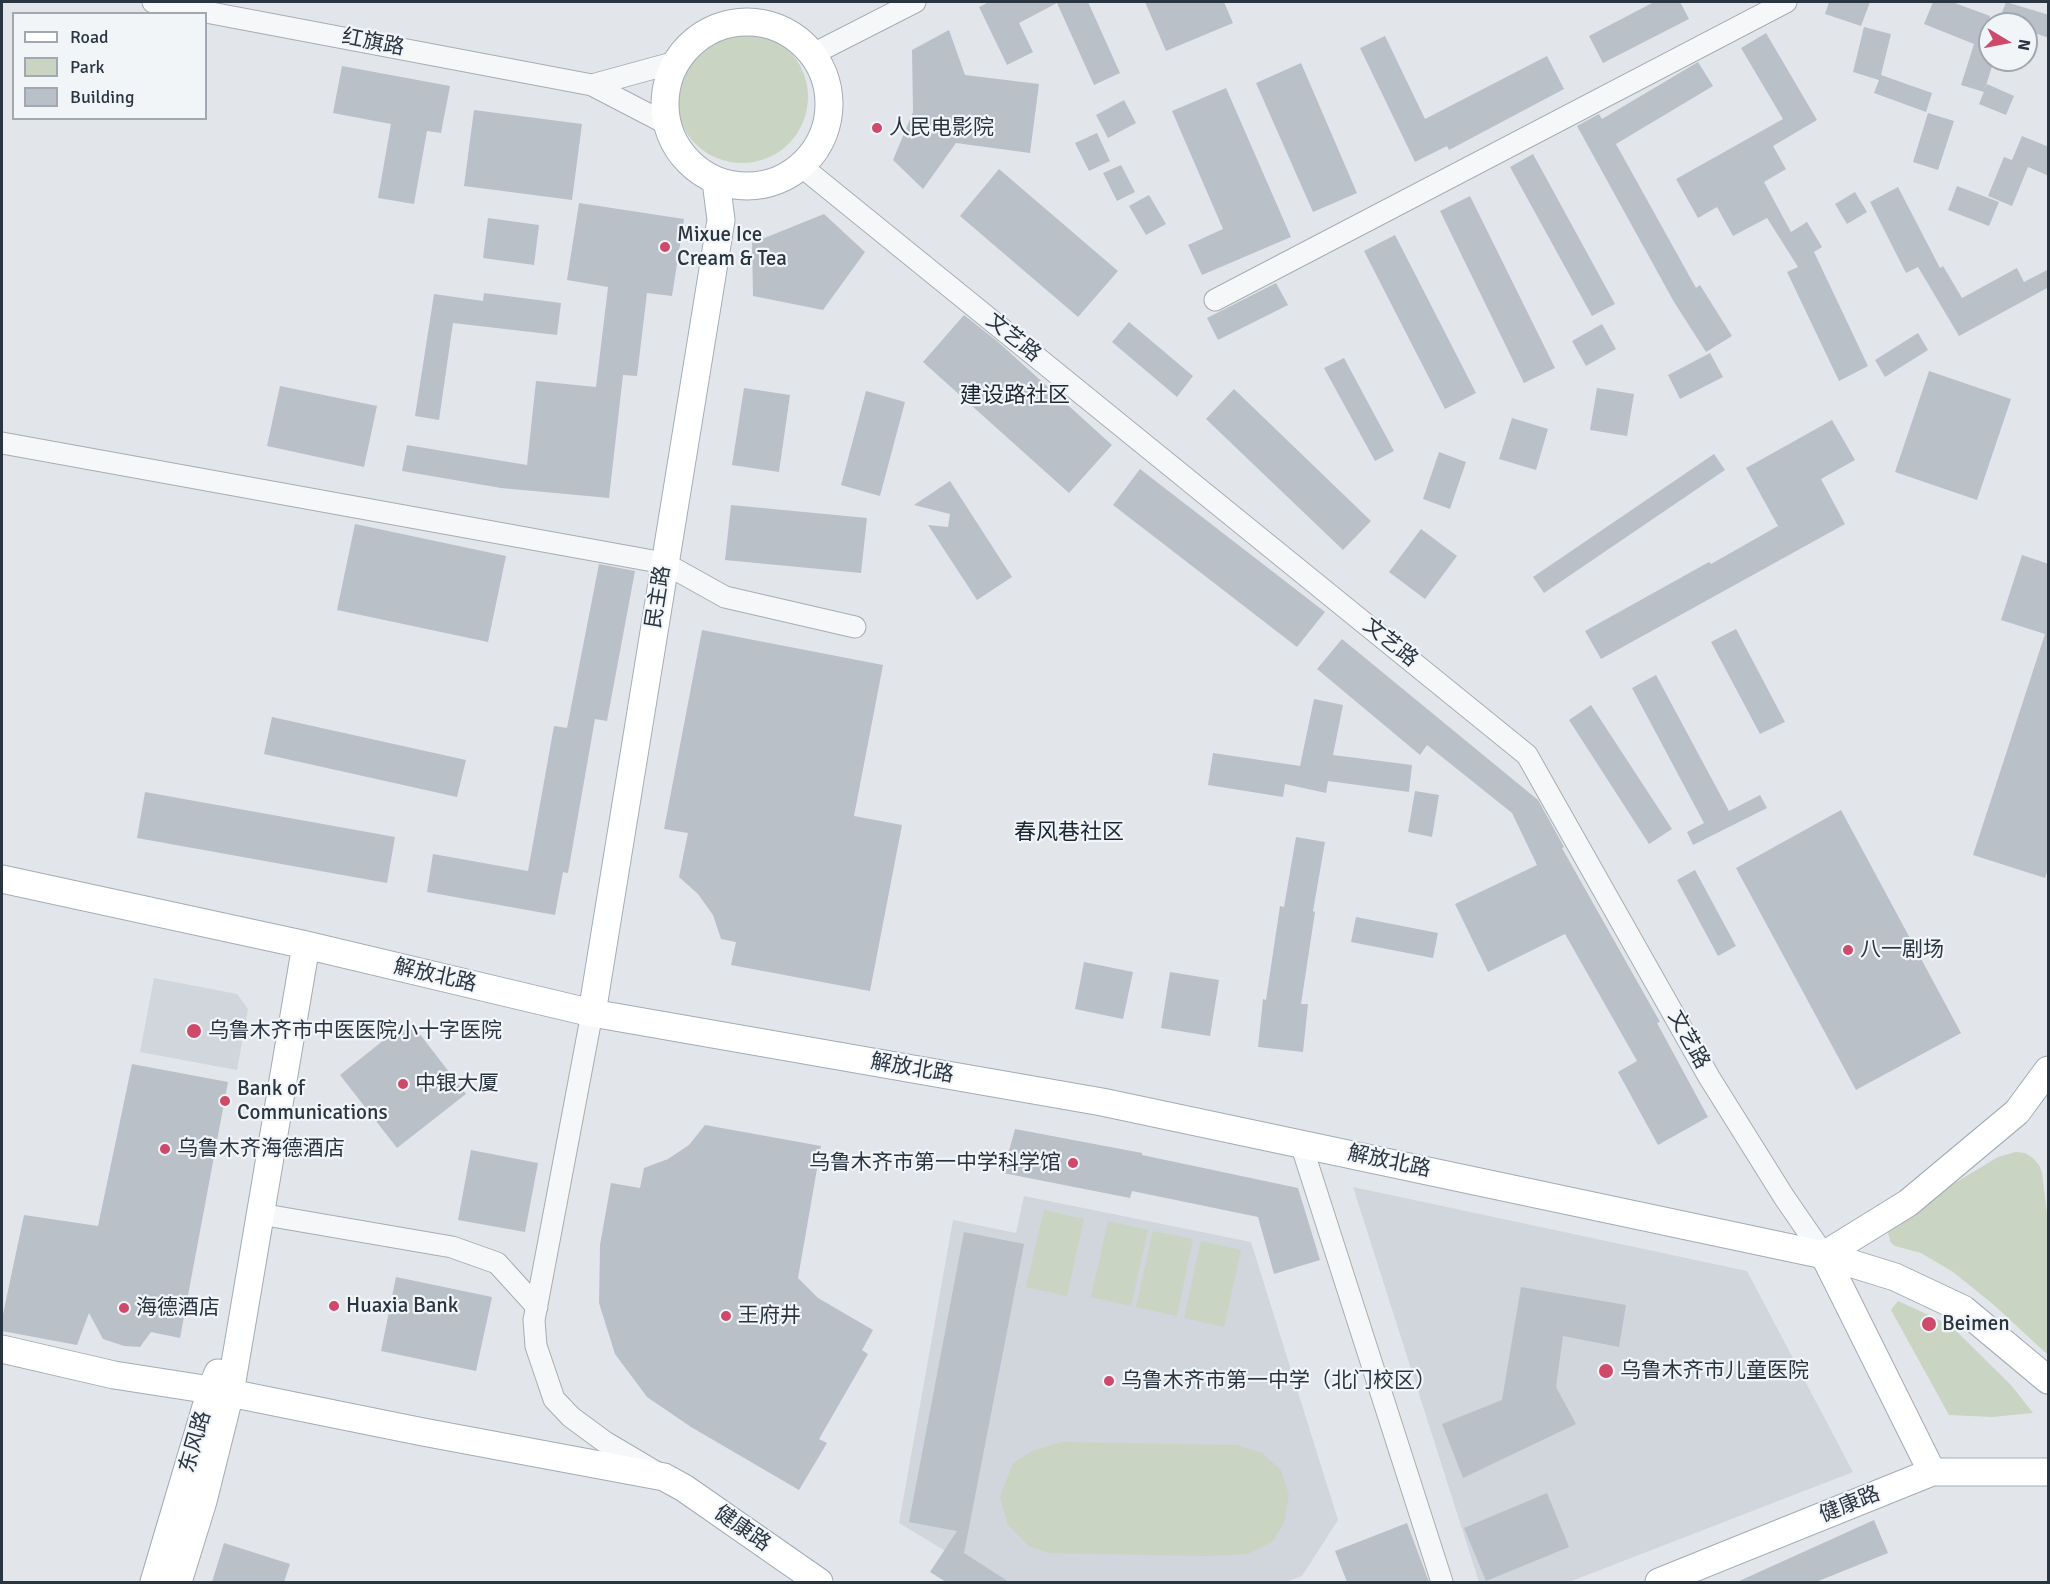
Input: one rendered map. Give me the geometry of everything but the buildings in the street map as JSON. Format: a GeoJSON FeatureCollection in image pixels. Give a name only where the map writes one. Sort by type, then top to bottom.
{"type":"FeatureCollection","features":[{"type":"Feature","properties":{"kind":"main road"},"geometry":{"type":"LineString","coordinates":[[762,12],[780,28],[798,39],[813,54],[825,76],[830,100],[827,125],[817,147],[801,166],[782,179],[760,186],[738,186],[716,181],[693,167],[676,148],[667,124],[664,103],[667,81],[676,62],[691,43],[712,29],[762,12]]}},
{"type":"Feature","properties":{"kind":"main road","name":"民主路"},"geometry":{"type":"LineString","coordinates":[[592,1013],[721,220],[716,181]]}},
{"type":"Feature","properties":{"kind":"main road","name":"解放北路"},"geometry":{"type":"LineString","coordinates":[[2,879],[306,945],[592,1013],[1102,1102],[1824,1255],[1895,1277],[1963,1309],[2049,1380]]}},
{"type":"Feature","properties":{"kind":"main road"},"geometry":{"type":"LineString","coordinates":[[220,1391],[245,1305],[306,945]]}},
{"type":"Feature","properties":{"kind":"main road"},"geometry":{"type":"LineString","coordinates":[[1932,1472],[1824,1255],[1908,1203],[2017,1112],[2046,1075]]}},
{"type":"Feature","properties":{"kind":"main road","name":"健康路"},"geometry":{"type":"LineString","coordinates":[[2,1349],[114,1375],[220,1391],[664,1477],[684,1488],[819,1582]]}},
{"type":"Feature","properties":{"kind":"main road","name":"东风路"},"geometry":{"type":"LineString","coordinates":[[154,1582],[220,1391]]}},
{"type":"Feature","properties":{"kind":"main road","name":"东风路"},"geometry":{"type":"LineString","coordinates":[[178,1582],[203,1501],[220,1391]]}},
{"type":"Feature","properties":{"kind":"main road","name":"健康路"},"geometry":{"type":"LineString","coordinates":[[1659,1582],[1932,1472],[2049,1472]]}},
{"type":"Feature","properties":{"kind":"street","name":"红旗路"},"geometry":{"type":"LineString","coordinates":[[153,2],[206,12]]}},
{"type":"Feature","properties":{"kind":"street"},"geometry":{"type":"LineString","coordinates":[[813,54],[915,2]]}},
{"type":"Feature","properties":{"kind":"street"},"geometry":{"type":"LineString","coordinates":[[1215,300],[1786,2]]}},
{"type":"Feature","properties":{"kind":"street","name":"红旗路"},"geometry":{"type":"LineString","coordinates":[[207,12],[592,85]]}},
{"type":"Feature","properties":{"kind":"street"},"geometry":{"type":"LineString","coordinates":[[592,85],[676,62]]}},
{"type":"Feature","properties":{"kind":"street"},"geometry":{"type":"LineString","coordinates":[[592,85],[667,124]]}},
{"type":"Feature","properties":{"kind":"street","name":"文艺路"},"geometry":{"type":"LineString","coordinates":[[801,166],[1527,754],[1709,1077],[1784,1197],[1824,1255]]}},
{"type":"Feature","properties":{"kind":"street"},"geometry":{"type":"LineString","coordinates":[[2,444],[664,563],[725,597],[855,627]]}},
{"type":"Feature","properties":{"kind":"street"},"geometry":{"type":"LineString","coordinates":[[592,1013],[534,1320],[536,1346],[554,1399],[605,1443],[664,1477]]}},
{"type":"Feature","properties":{"kind":"street"},"geometry":{"type":"LineString","coordinates":[[1301,1144],[1442,1582]]}},
{"type":"Feature","properties":{"kind":"street"},"geometry":{"type":"LineString","coordinates":[[260,1214],[452,1247],[497,1263],[537,1307]]}},
{"type":"Feature","properties":{"kind":"shaded area","name":"乌鲁木齐市中医医院小十字医院"},"geometry":{"type":"Polygon","coordinates":[[[154,978],[237,994],[248,1009],[237,1070],[140,1052],[154,978]]]}},
{"type":"Feature","properties":{"kind":"shaded area","name":"乌鲁木齐市儿童医院"},"geometry":{"type":"Polygon","coordinates":[[[1353,1187],[1747,1271],[1853,1472],[1569,1582],[1479,1582],[1353,1187]]]}},
{"type":"Feature","properties":{"kind":"shaded area","name":"乌鲁木齐市第一中学（北门校区）"},"geometry":{"type":"Polygon","coordinates":[[[1024,1196],[1251,1242],[1338,1520],[1302,1576],[1286,1582],[997,1582],[899,1523],[953,1220],[1016,1233],[1024,1196]]]}},
{"type":"Feature","properties":{"kind":"green space"},"geometry":{"type":"Polygon","coordinates":[[[742,31],[767,36],[788,51],[803,72],[808,97],[803,122],[788,143],[767,158],[742,163],[717,158],[696,143],[681,122],[676,97],[681,72],[696,51],[717,36],[742,31]]]}},
{"type":"Feature","properties":{"kind":"green space"},"geometry":{"type":"Polygon","coordinates":[[[2016,1152],[2025,1153],[2033,1158],[2042,1173],[2048,1222],[2048,1355],[1994,1305],[1953,1272],[1921,1253],[1895,1246],[1891,1243],[1888,1233],[1888,1228],[1895,1219],[1998,1157],[2016,1152]]]}},
{"type":"Feature","properties":{"kind":"green space"},"geometry":{"type":"Polygon","coordinates":[[[1044,1210],[1084,1219],[1067,1296],[1026,1287],[1044,1210]]]}},
{"type":"Feature","properties":{"kind":"green space"},"geometry":{"type":"Polygon","coordinates":[[[1108,1221],[1148,1230],[1131,1306],[1091,1297],[1108,1221]]]}},
{"type":"Feature","properties":{"kind":"green space"},"geometry":{"type":"Polygon","coordinates":[[[1153,1231],[1193,1239],[1177,1316],[1136,1307],[1153,1231]]]}},
{"type":"Feature","properties":{"kind":"green space"},"geometry":{"type":"Polygon","coordinates":[[[1201,1241],[1241,1250],[1224,1327],[1184,1318],[1201,1241]]]}},
{"type":"Feature","properties":{"kind":"green space"},"geometry":{"type":"Polygon","coordinates":[[[1898,1301],[1950,1325],[2011,1385],[2033,1413],[1992,1417],[1949,1415],[1891,1310],[1898,1301]]]}},
{"type":"Feature","properties":{"kind":"green space"},"geometry":{"type":"Polygon","coordinates":[[[1062,1442],[1237,1445],[1262,1453],[1281,1470],[1289,1495],[1284,1523],[1272,1542],[1248,1554],[1207,1556],[1049,1553],[1029,1546],[1008,1525],[1000,1497],[1013,1463],[1032,1451],[1062,1442]]]}},
{"type":"Feature","properties":{"kind":"place","name":"人民电影院"},"geometry":{"type":"Point","coordinates":[877,128]}},
{"type":"Feature","properties":{"kind":"place","name":"Mixue Ice Cream & Tea"},"geometry":{"type":"Point","coordinates":[665,247]}},
{"type":"Feature","properties":{"kind":"place","name":"八一剧场"},"geometry":{"type":"Point","coordinates":[1848,950]}},
{"type":"Feature","properties":{"kind":"place","name":"乌鲁木齐市中医医院小十字医院"},"geometry":{"type":"Point","coordinates":[194,1031]}},
{"type":"Feature","properties":{"kind":"place","name":"中银大厦"},"geometry":{"type":"Point","coordinates":[403,1084]}},
{"type":"Feature","properties":{"kind":"place","name":"Bank of Communications"},"geometry":{"type":"Point","coordinates":[225,1101]}},
{"type":"Feature","properties":{"kind":"place","name":"乌鲁木齐海德酒店"},"geometry":{"type":"Point","coordinates":[165,1149]}},
{"type":"Feature","properties":{"kind":"place","name":"乌鲁木齐市第一中学科学馆"},"geometry":{"type":"Point","coordinates":[1073,1163]}},
{"type":"Feature","properties":{"kind":"place","name":"Huaxia Bank"},"geometry":{"type":"Point","coordinates":[334,1306]}},
{"type":"Feature","properties":{"kind":"place","name":"海德酒店"},"geometry":{"type":"Point","coordinates":[124,1308]}},
{"type":"Feature","properties":{"kind":"place","name":"王府井"},"geometry":{"type":"Point","coordinates":[726,1316]}},
{"type":"Feature","properties":{"kind":"place","name":"Beimen"},"geometry":{"type":"Point","coordinates":[1929,1324]}},
{"type":"Feature","properties":{"kind":"place","name":"乌鲁木齐市儿童医院"},"geometry":{"type":"Point","coordinates":[1606,1371]}},
{"type":"Feature","properties":{"kind":"place","name":"乌鲁木齐市第一中学（北门校区）"},"geometry":{"type":"Point","coordinates":[1109,1381]}},
{"type":"Feature","properties":{"kind":"district","name":"建设路社区"},"geometry":{"type":"Point","coordinates":[1015,396]}},
{"type":"Feature","properties":{"kind":"district","name":"春风巷社区"},"geometry":{"type":"Point","coordinates":[1069,833]}}]}
